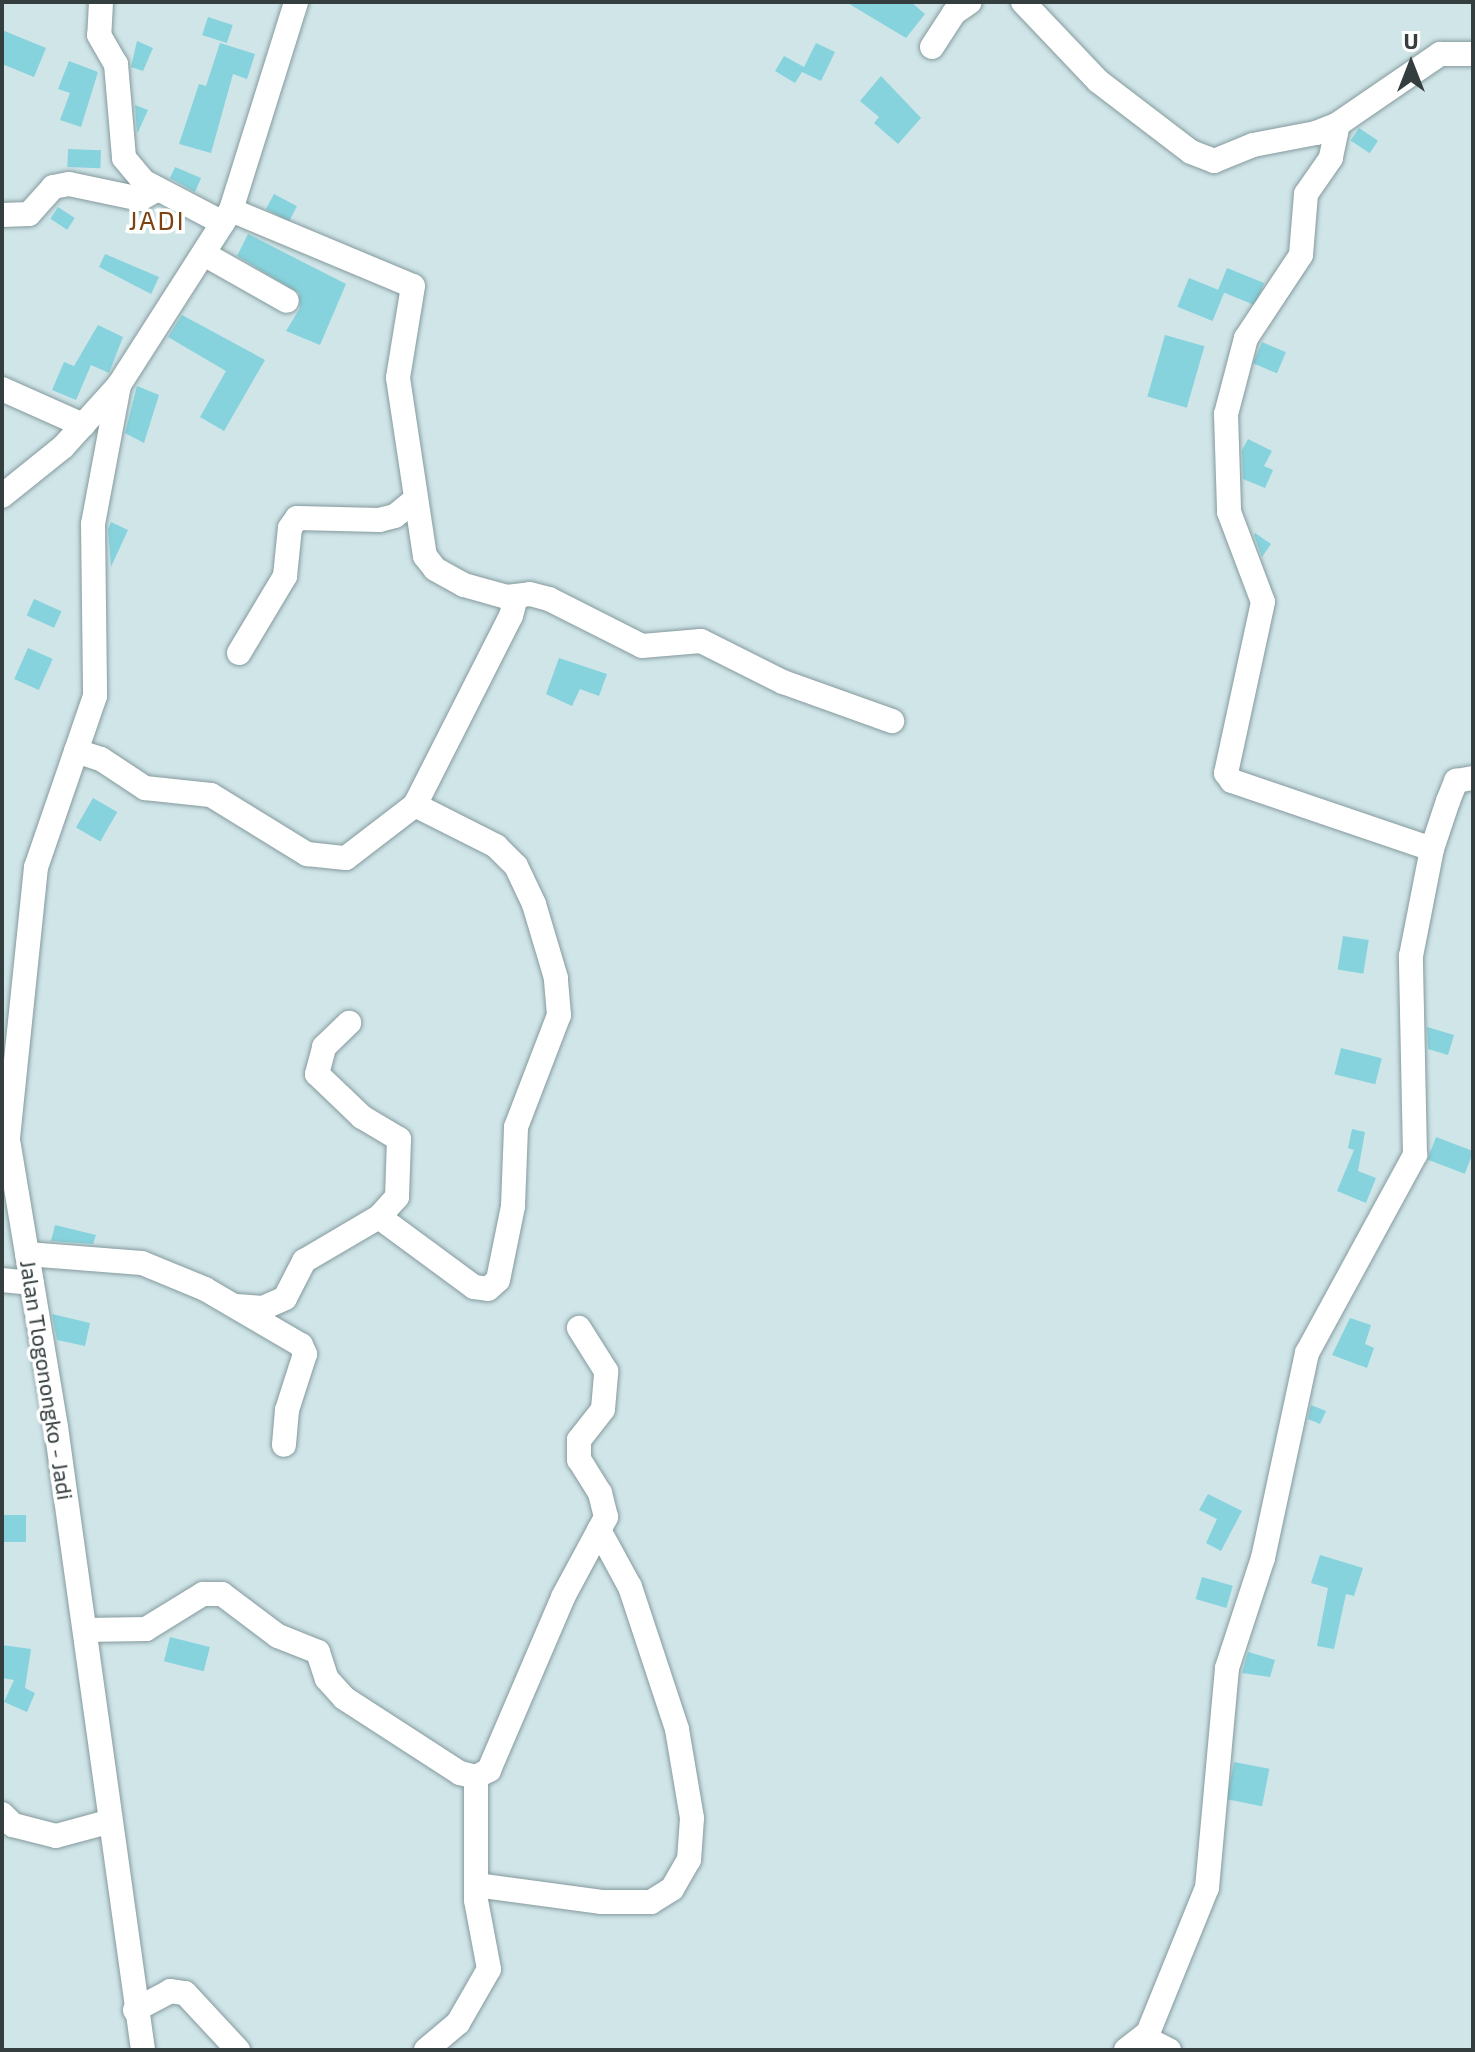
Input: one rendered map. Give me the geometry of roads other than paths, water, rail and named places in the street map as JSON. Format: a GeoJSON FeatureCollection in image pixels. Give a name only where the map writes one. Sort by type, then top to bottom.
{"type":"FeatureCollection","features":[{"type":"Feature","properties":{"kind":"street"},"geometry":{"type":"LineString","coordinates":[[101,2],[99,35],[116,64],[120,144],[133,172],[156,190],[413,286],[398,378],[425,556],[435,569],[464,585],[516,597],[536,594],[642,646],[701,641],[783,682],[892,721]]}},
{"type":"Feature","properties":{"kind":"street"},"geometry":{"type":"LineString","coordinates":[[2,496],[63,447],[119,385],[227,216],[296,2]]}},
{"type":"Feature","properties":{"kind":"street"},"geometry":{"type":"LineString","coordinates":[[932,47],[954,13],[970,2]]}},
{"type":"Feature","properties":{"kind":"street"},"geometry":{"type":"LineString","coordinates":[[1023,2],[1098,81],[1202,158],[1225,160],[1253,145],[1338,124],[1440,54],[1473,54]]}},
{"type":"Feature","properties":{"kind":"street"},"geometry":{"type":"LineString","coordinates":[[1338,124],[1331,158],[1306,194],[1301,255],[1246,338],[1226,414],[1229,512],[1263,602],[1226,773],[1232,781],[1432,849]]}},
{"type":"Feature","properties":{"kind":"street"},"geometry":{"type":"LineString","coordinates":[[2,215],[29,214],[53,187],[69,184],[140,199],[156,190]]}},
{"type":"Feature","properties":{"kind":"street"},"geometry":{"type":"LineString","coordinates":[[204,254],[287,301]]}},
{"type":"Feature","properties":{"kind":"street","name":"Jalan Tlogonongko - Jadi"},"geometry":{"type":"LineString","coordinates":[[119,385],[102,465],[91,555],[95,696],[41,844],[10,1018],[8,1140],[85,1630],[108,1822],[143,2050]]}},
{"type":"Feature","properties":{"kind":"street"},"geometry":{"type":"LineString","coordinates":[[2,389],[83,425]]}},
{"type":"Feature","properties":{"kind":"street"},"geometry":{"type":"LineString","coordinates":[[63,447],[102,465]]}},
{"type":"Feature","properties":{"kind":"street"},"geometry":{"type":"LineString","coordinates":[[239,653],[285,576],[290,528],[297,518],[379,520],[395,516],[415,500]]}},
{"type":"Feature","properties":{"kind":"street"},"geometry":{"type":"LineString","coordinates":[[76,751],[101,759],[145,788],[211,795],[280,839],[325,859],[356,854],[384,825],[415,805],[511,616],[516,597]]}},
{"type":"Feature","properties":{"kind":"street"},"geometry":{"type":"LineString","coordinates":[[1169,2050],[1136,2044],[1207,1888],[1227,1668],[1263,1558],[1307,1353],[1409,1175],[1415,1155],[1411,956],[1432,849],[1456,781],[1473,778]]}},
{"type":"Feature","properties":{"kind":"street"},"geometry":{"type":"LineString","coordinates":[[379,1217],[474,1287],[488,1289],[498,1280],[513,1206],[516,1127],[559,1015],[556,978],[534,904],[516,866],[496,846],[415,805]]}},
{"type":"Feature","properties":{"kind":"street"},"geometry":{"type":"LineString","coordinates":[[236,1306],[263,1308],[285,1298],[304,1261],[379,1217],[397,1197],[399,1139],[362,1117],[317,1074],[324,1047],[349,1023]]}},
{"type":"Feature","properties":{"kind":"street"},"geometry":{"type":"LineString","coordinates":[[27,1254],[142,1263],[236,1306],[304,1349],[284,1445]]}},
{"type":"Feature","properties":{"kind":"street"},"geometry":{"type":"LineString","coordinates":[[2,1280],[32,1283]]}},
{"type":"Feature","properties":{"kind":"street"},"geometry":{"type":"LineString","coordinates":[[85,1630],[146,1629],[203,1594],[222,1594],[278,1636],[318,1652],[327,1679],[344,1698],[460,1773],[476,1777],[489,1770],[563,1597],[606,1517],[600,1493],[579,1460],[579,1440],[603,1409],[606,1371],[579,1328]]}},
{"type":"Feature","properties":{"kind":"street"},"geometry":{"type":"LineString","coordinates":[[476,1885],[602,1902],[651,1902],[672,1889],[689,1860],[692,1818],[677,1729],[630,1587],[599,1530]]}},
{"type":"Feature","properties":{"kind":"street"},"geometry":{"type":"LineString","coordinates":[[426,2050],[458,2023],[489,1969],[476,1885],[476,1777]]}},
{"type":"Feature","properties":{"kind":"street"},"geometry":{"type":"LineString","coordinates":[[2,1814],[13,1825],[56,1836],[108,1822]]}},
{"type":"Feature","properties":{"kind":"street"},"geometry":{"type":"LineString","coordinates":[[135,2010],[170,1991],[185,1993],[238,2050]]}},
{"type":"Feature","properties":{"kind":"district","name":"JADI"},"geometry":{"type":"Point","coordinates":[157,220]}}]}
